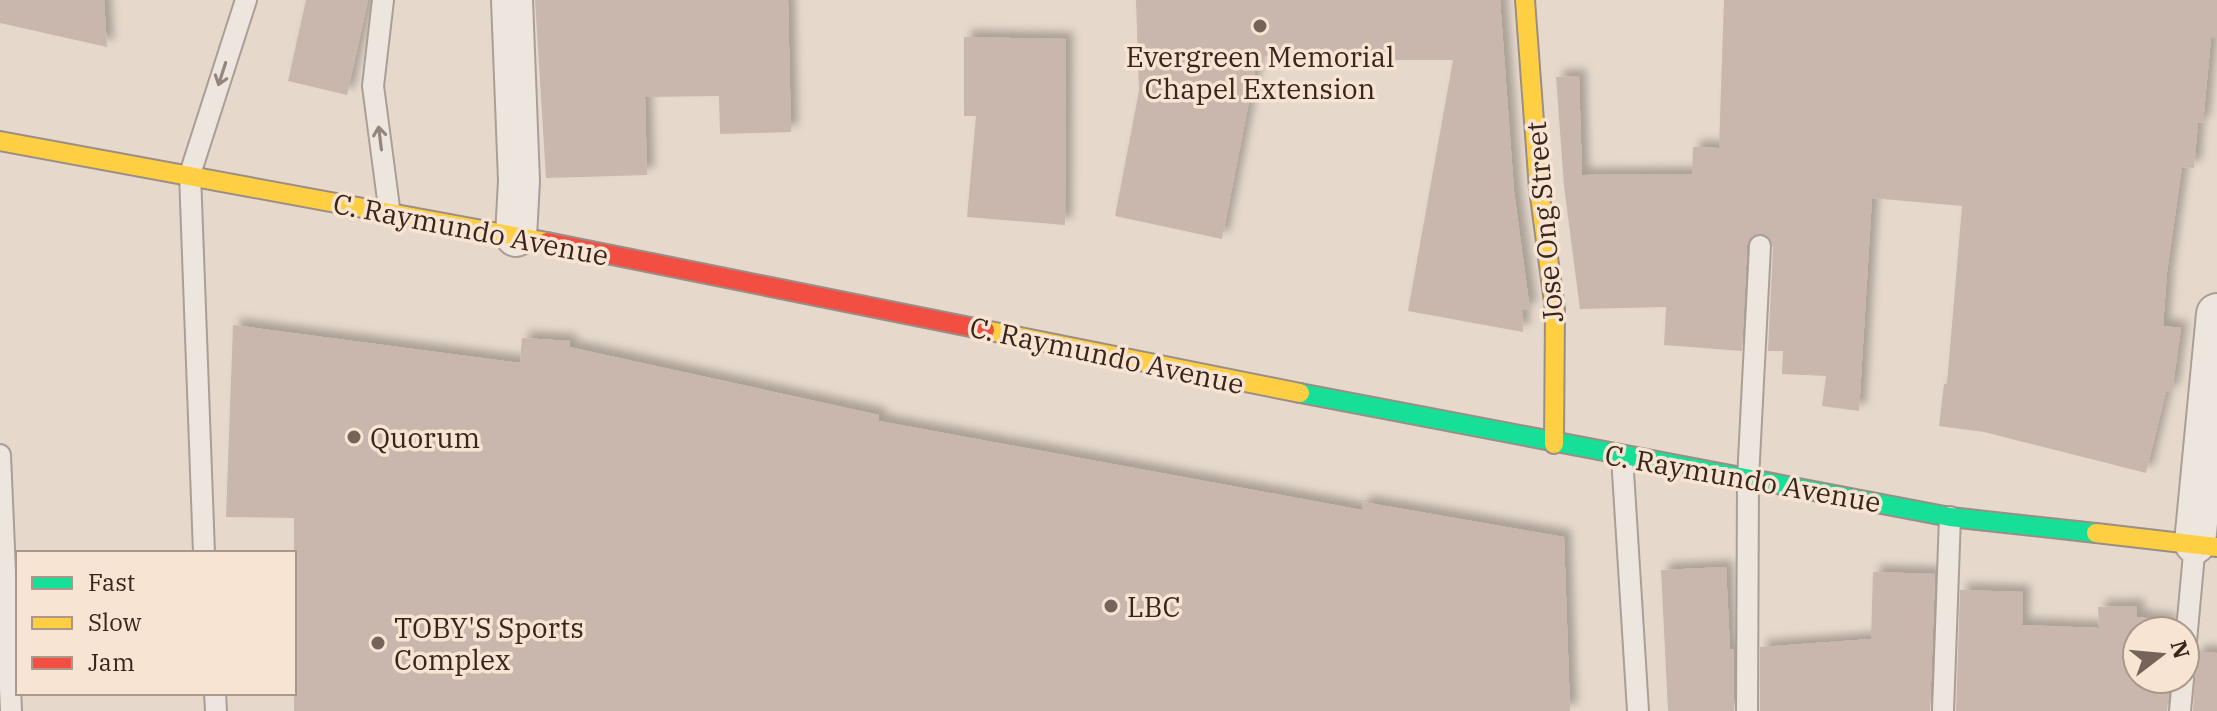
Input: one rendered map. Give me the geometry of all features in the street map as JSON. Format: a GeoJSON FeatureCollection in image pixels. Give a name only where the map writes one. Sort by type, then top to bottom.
{"type":"FeatureCollection","features":[{"type":"Feature","properties":{"kind":"main road","name":"Jose Ong Street"},"geometry":{"type":"LineString","coordinates":[[1525,0],[1539,189],[1555,310],[1554,444]]}},
{"type":"Feature","properties":{"kind":"main road","name":"C. Raymundo Avenue"},"geometry":{"type":"LineString","coordinates":[[0,141],[516,236],[1554,444],[1950,517],[2206,545]]}},
{"type":"Feature","properties":{"kind":"street"},"geometry":{"type":"LineString","coordinates":[[512,0],[519,181],[516,236]]}},
{"type":"Feature","properties":{"kind":"street"},"geometry":{"type":"LineString","coordinates":[[2206,545],[2217,314]]}},
{"type":"Feature","properties":{"kind":"lane"},"geometry":{"type":"LineString","coordinates":[[204,551],[190,174],[246,0]]}},
{"type":"Feature","properties":{"kind":"lane"},"geometry":{"type":"LineString","coordinates":[[383,0],[373,86],[390,215]]}},
{"type":"Feature","properties":{"kind":"lane"},"geometry":{"type":"LineString","coordinates":[[1747,711],[1748,479],[1760,246]]}},
{"type":"Feature","properties":{"kind":"lane"},"geometry":{"type":"LineString","coordinates":[[0,455],[11,711]]}},
{"type":"Feature","properties":{"kind":"lane"},"geometry":{"type":"LineString","coordinates":[[1622,456],[1638,711]]}},
{"type":"Feature","properties":{"kind":"lane"},"geometry":{"type":"LineString","coordinates":[[1943,711],[1950,517]]}},
{"type":"Feature","properties":{"kind":"lane"},"geometry":{"type":"LineString","coordinates":[[2192,615],[2206,545]]}},
{"type":"Feature","properties":{"kind":"building"},"geometry":{"type":"Polygon","coordinates":[[[0,0],[104,0],[107,47],[0,23],[0,0]]]}},
{"type":"Feature","properties":{"kind":"building"},"geometry":{"type":"Polygon","coordinates":[[[306,0],[368,0],[347,95],[288,81],[306,0]]]}},
{"type":"Feature","properties":{"kind":"building"},"geometry":{"type":"Polygon","coordinates":[[[535,0],[788,0],[791,132],[720,134],[719,96],[645,97],[647,175],[546,178],[535,0]]]}},
{"type":"Feature","properties":{"kind":"building"},"geometry":{"type":"Polygon","coordinates":[[[1136,0],[1500,0],[1514,191],[1530,310],[1522,310],[1523,332],[1408,311],[1453,60],[1395,60],[1395,53],[1258,56],[1222,239],[1115,216],[1139,91],[1136,0]]]}},
{"type":"Feature","properties":{"kind":"building"},"geometry":{"type":"Polygon","coordinates":[[[1724,0],[2217,0],[2217,38],[2211,38],[2203,123],[2198,122],[2194,168],[2182,167],[2167,272],[2163,326],[2181,328],[2172,392],[2166,391],[2146,473],[1984,432],[1939,426],[1944,384],[1947,384],[1962,206],[1872,198],[1859,411],[1822,406],[1826,376],[1782,374],[1783,351],[1768,351],[1773,247],[1766,235],[1753,235],[1747,245],[1742,351],[1664,345],[1666,307],[1580,309],[1564,186],[1556,77],[1579,76],[1582,175],[1692,174],[1693,147],[1719,148],[1724,0]]]}},
{"type":"Feature","properties":{"kind":"building"},"geometry":{"type":"Polygon","coordinates":[[[964,37],[1066,39],[1065,225],[967,217],[976,116],[964,116],[964,37]]]}},
{"type":"Feature","properties":{"kind":"building"},"geometry":{"type":"Polygon","coordinates":[[[233,325],[520,363],[522,338],[570,341],[569,347],[879,415],[879,421],[1362,510],[1363,502],[1564,537],[1570,711],[294,711],[294,518],[226,517],[233,325]]]}},
{"type":"Feature","properties":{"kind":"building"},"geometry":{"type":"Polygon","coordinates":[[[1726,567],[1730,650],[1734,649],[1734,711],[1668,711],[1661,570],[1726,567]]]}},
{"type":"Feature","properties":{"kind":"building"},"geometry":{"type":"Polygon","coordinates":[[[1873,572],[1935,574],[1930,711],[1760,711],[1760,647],[1871,639],[1873,572]]]}},
{"type":"Feature","properties":{"kind":"building"},"geometry":{"type":"Polygon","coordinates":[[[1960,590],[2023,592],[2022,625],[2099,628],[2098,607],[2137,606],[2137,615],[2121,615],[2121,695],[2168,695],[2167,711],[1956,711],[1960,590]]]}},
{"type":"Feature","properties":{"kind":"building"},"geometry":{"type":"Polygon","coordinates":[[[2201,652],[2217,653],[2217,711],[2193,711],[2194,695],[2201,695],[2201,652]]]}},
{"type":"Feature","properties":{"kind":"traffic: fast"},"geometry":{"type":"LineString","coordinates":[[1300,393],[1950,517],[2096,533]]}},
{"type":"Feature","properties":{"kind":"traffic: slow"},"geometry":{"type":"LineString","coordinates":[[1525,0],[1539,189],[1555,310],[1554,444]]}},
{"type":"Feature","properties":{"kind":"traffic: slow"},"geometry":{"type":"LineString","coordinates":[[0,141],[547,242]]}},
{"type":"Feature","properties":{"kind":"traffic: slow"},"geometry":{"type":"LineString","coordinates":[[985,330],[1300,393]]}},
{"type":"Feature","properties":{"kind":"traffic: slow"},"geometry":{"type":"LineString","coordinates":[[2096,533],[2217,547]]}},
{"type":"Feature","properties":{"kind":"traffic: jam"},"geometry":{"type":"LineString","coordinates":[[547,242],[985,330]]}},
{"type":"Feature","properties":{"kind":"place","name":"Evergreen Memorial Chapel Extension"},"geometry":{"type":"Point","coordinates":[1260,26]}},
{"type":"Feature","properties":{"kind":"place","name":"Quorum"},"geometry":{"type":"Point","coordinates":[354,437]}},
{"type":"Feature","properties":{"kind":"place","name":"LBC"},"geometry":{"type":"Point","coordinates":[1111,606]}},
{"type":"Feature","properties":{"kind":"place","name":"TOBY'S Sports Complex"},"geometry":{"type":"Point","coordinates":[378,643]}}]}
